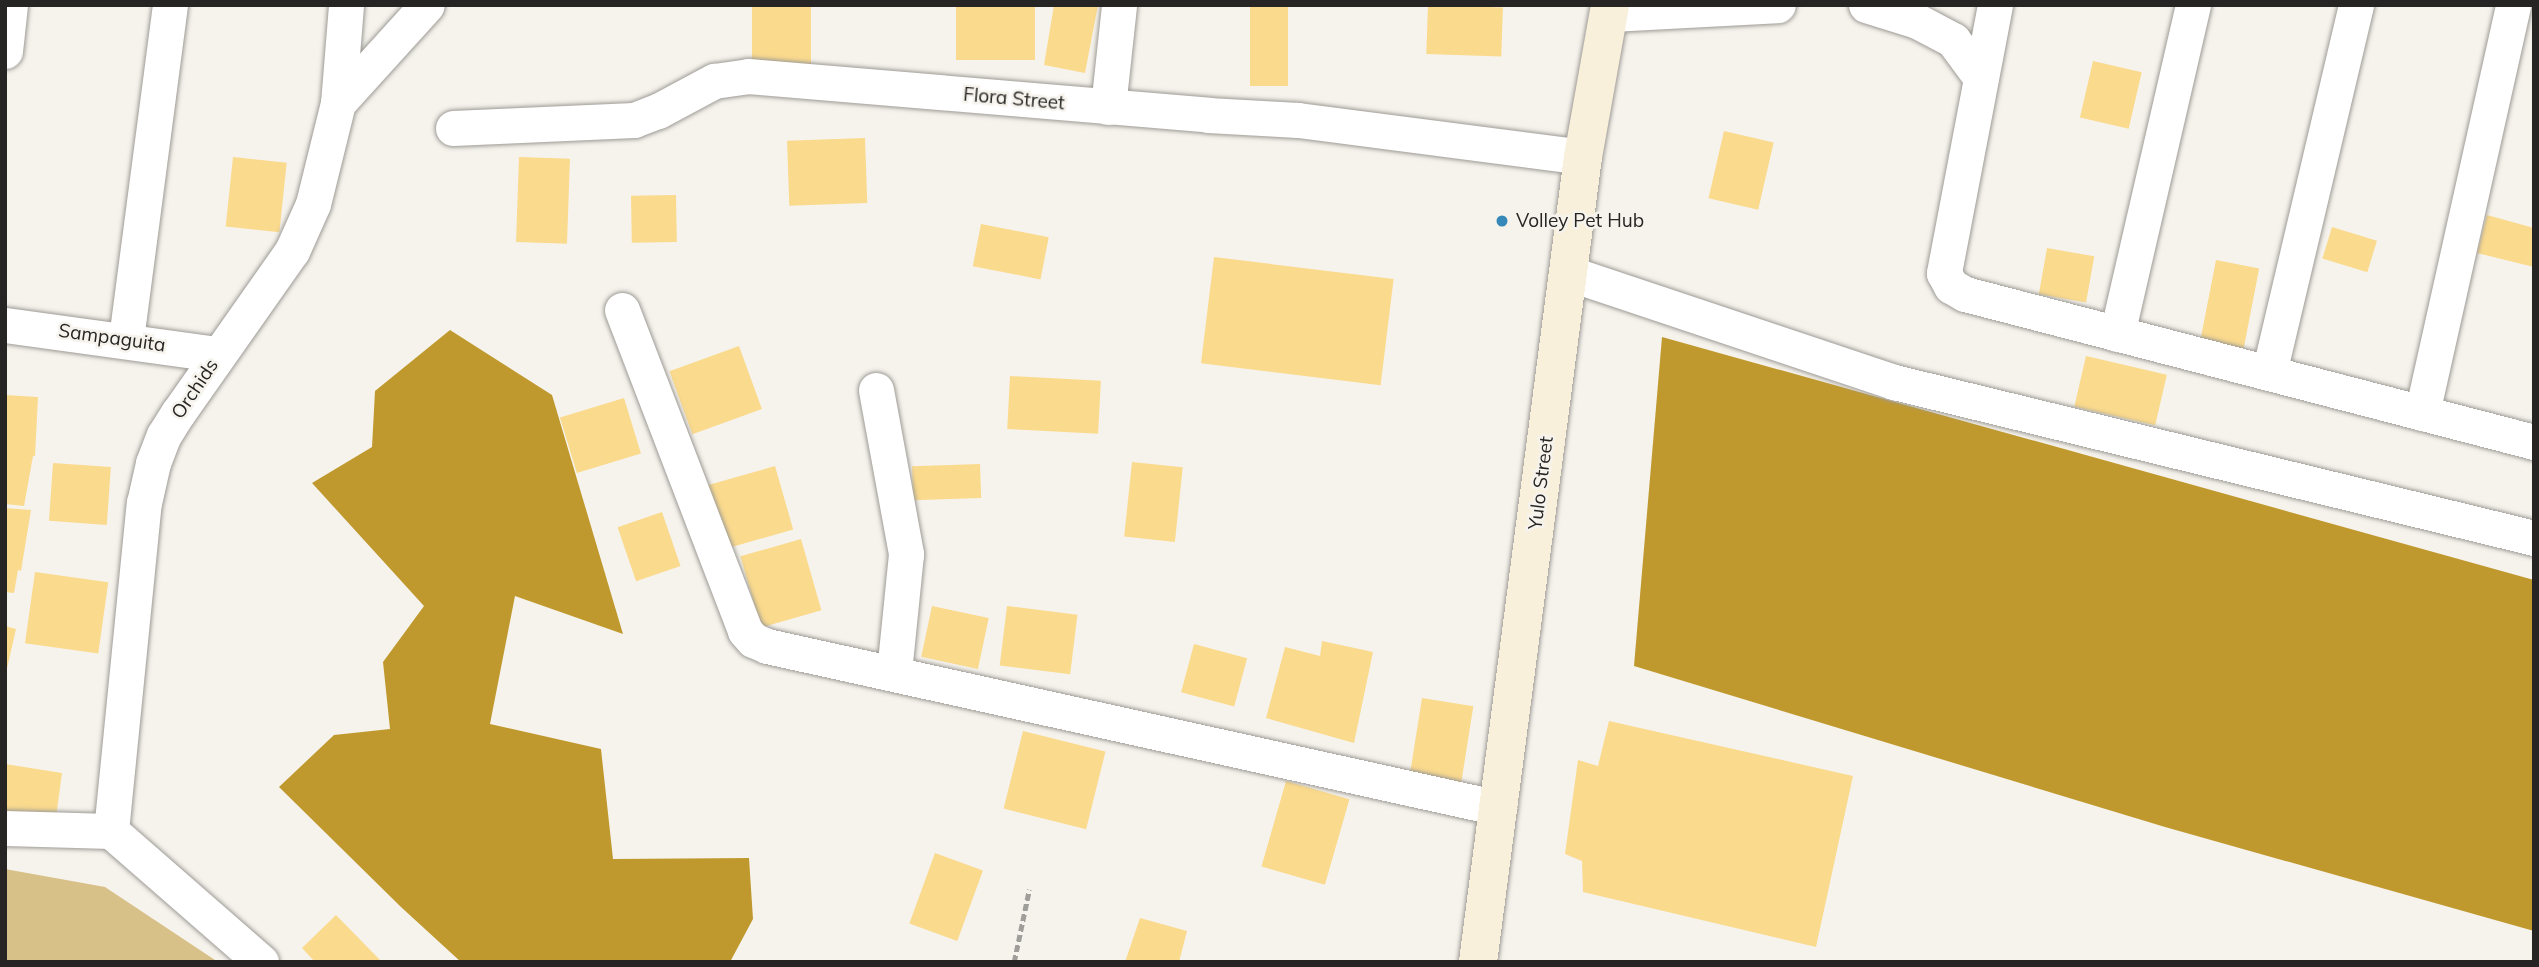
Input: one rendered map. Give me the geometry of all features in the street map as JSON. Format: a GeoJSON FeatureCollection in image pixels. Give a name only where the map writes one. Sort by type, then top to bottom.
{"type":"FeatureCollection","features":[{"type":"Feature","properties":{"kind":"main road","name":"Yulo Street"},"geometry":{"type":"LineString","coordinates":[[1478,962],[1583,157],[1610,10]]}},
{"type":"Feature","properties":{"kind":"street"},"geometry":{"type":"LineString","coordinates":[[5,51],[10,5]]}},
{"type":"Feature","properties":{"kind":"street"},"geometry":{"type":"LineString","coordinates":[[125,339],[170,5]]}},
{"type":"Feature","properties":{"kind":"street"},"geometry":{"type":"LineString","coordinates":[[338,103],[346,5]]}},
{"type":"Feature","properties":{"kind":"street","name":"Orchids"},"geometry":{"type":"LineString","coordinates":[[111,831],[144,503],[153,463],[164,435],[292,251],[313,204],[338,103],[427,5]]}},
{"type":"Feature","properties":{"kind":"street"},"geometry":{"type":"LineString","coordinates":[[1108,107],[1119,5]]}},
{"type":"Feature","properties":{"kind":"street"},"geometry":{"type":"LineString","coordinates":[[1610,10],[1779,5]]}},
{"type":"Feature","properties":{"kind":"street"},"geometry":{"type":"LineString","coordinates":[[1866,5],[1917,22],[1953,40],[1981,78]]}},
{"type":"Feature","properties":{"kind":"street"},"geometry":{"type":"LineString","coordinates":[[1995,5],[1944,272],[1951,286],[1965,294],[2534,442]]}},
{"type":"Feature","properties":{"kind":"street"},"geometry":{"type":"LineString","coordinates":[[2117,334],[2193,5]]}},
{"type":"Feature","properties":{"kind":"street"},"geometry":{"type":"LineString","coordinates":[[2269,373],[2356,5]]}},
{"type":"Feature","properties":{"kind":"street"},"geometry":{"type":"LineString","coordinates":[[2422,413],[2513,5]]}},
{"type":"Feature","properties":{"kind":"street","name":"Flora Street"},"geometry":{"type":"LineString","coordinates":[[453,128],[634,120],[658,111],[714,81],[748,76],[1108,107],[1297,120],[1583,157]]}},
{"type":"Feature","properties":{"kind":"street"},"geometry":{"type":"LineString","coordinates":[[1568,273],[1894,382],[2534,538]]}},
{"type":"Feature","properties":{"kind":"street"},"geometry":{"type":"LineString","coordinates":[[622,310],[745,631],[753,640],[767,646],[1499,808]]}},
{"type":"Feature","properties":{"kind":"street","name":"Sampaguita"},"geometry":{"type":"LineString","coordinates":[[5,325],[125,339],[218,354]]}},
{"type":"Feature","properties":{"kind":"street"},"geometry":{"type":"LineString","coordinates":[[876,390],[906,554],[894,673]]}},
{"type":"Feature","properties":{"kind":"street"},"geometry":{"type":"LineString","coordinates":[[5,828],[111,831],[261,962]]}},
{"type":"Feature","properties":{"kind":"path"},"geometry":{"type":"LineString","coordinates":[[1014,962],[1029,890]]}},
{"type":"Feature","properties":{"kind":"shaded area"},"geometry":{"type":"Polygon","coordinates":[[[450,330],[552,395],[623,634],[515,596],[490,724],[601,749],[613,859],[749,858],[753,919],[730,962],[461,962],[279,787],[334,735],[390,729],[383,662],[424,606],[312,483],[372,447],[375,391],[450,330]]]}},
{"type":"Feature","properties":{"kind":"shaded area"},"geometry":{"type":"Polygon","coordinates":[[[1662,337],[2534,580],[2534,931],[2165,827],[1634,666],[1662,337]]]}},
{"type":"Feature","properties":{"kind":"shaded area"},"geometry":{"type":"Polygon","coordinates":[[[5,869],[105,887],[218,962],[5,962],[5,869]]]}},
{"type":"Feature","properties":{"kind":"building"},"geometry":{"type":"Polygon","coordinates":[[[752,5],[811,5],[811,65],[752,65],[752,5]]]}},
{"type":"Feature","properties":{"kind":"building"},"geometry":{"type":"Polygon","coordinates":[[[956,5],[1035,5],[1035,60],[956,60],[956,5]]]}},
{"type":"Feature","properties":{"kind":"building"},"geometry":{"type":"Polygon","coordinates":[[[1054,5],[1098,5],[1085,73],[1044,65],[1054,5]]]}},
{"type":"Feature","properties":{"kind":"building"},"geometry":{"type":"Polygon","coordinates":[[[1250,5],[1288,5],[1288,86],[1250,86],[1250,5]]]}},
{"type":"Feature","properties":{"kind":"building"},"geometry":{"type":"Polygon","coordinates":[[[1428,5],[1503,8],[1501,57],[1426,54],[1428,5]]]}},
{"type":"Feature","properties":{"kind":"building"},"geometry":{"type":"Polygon","coordinates":[[[2093,61],[2142,72],[2129,129],[2080,118],[2093,61]]]}},
{"type":"Feature","properties":{"kind":"building"},"geometry":{"type":"Polygon","coordinates":[[[1724,131],[1774,142],[1758,210],[1708,198],[1724,131]]]}},
{"type":"Feature","properties":{"kind":"building"},"geometry":{"type":"Polygon","coordinates":[[[865,138],[867,203],[789,206],[787,141],[865,138]]]}},
{"type":"Feature","properties":{"kind":"building"},"geometry":{"type":"Polygon","coordinates":[[[233,157],[287,163],[279,232],[226,227],[233,157]]]}},
{"type":"Feature","properties":{"kind":"building"},"geometry":{"type":"Polygon","coordinates":[[[519,157],[570,159],[567,244],[516,242],[519,157]]]}},
{"type":"Feature","properties":{"kind":"building"},"geometry":{"type":"Polygon","coordinates":[[[676,195],[677,242],[632,243],[631,196],[676,195]]]}},
{"type":"Feature","properties":{"kind":"building"},"geometry":{"type":"Polygon","coordinates":[[[2487,215],[2534,228],[2534,267],[2477,253],[2487,215]]]}},
{"type":"Feature","properties":{"kind":"building"},"geometry":{"type":"Polygon","coordinates":[[[981,224],[1049,237],[1041,279],[973,266],[981,224]]]}},
{"type":"Feature","properties":{"kind":"building"},"geometry":{"type":"Polygon","coordinates":[[[2332,227],[2377,241],[2367,272],[2322,259],[2332,227]]]}},
{"type":"Feature","properties":{"kind":"building"},"geometry":{"type":"Polygon","coordinates":[[[2047,248],[2094,256],[2086,303],[2039,294],[2047,248]]]}},
{"type":"Feature","properties":{"kind":"building"},"geometry":{"type":"Polygon","coordinates":[[[1214,257],[1394,279],[1381,385],[1201,363],[1214,257]]]}},
{"type":"Feature","properties":{"kind":"building"},"geometry":{"type":"Polygon","coordinates":[[[2216,260],[2259,268],[2244,349],[2200,340],[2216,260]]]}},
{"type":"Feature","properties":{"kind":"building"},"geometry":{"type":"Polygon","coordinates":[[[739,346],[762,409],[692,434],[669,371],[739,346]]]}},
{"type":"Feature","properties":{"kind":"building"},"geometry":{"type":"Polygon","coordinates":[[[2086,356],[2167,375],[2155,425],[2074,407],[2086,356]]]}},
{"type":"Feature","properties":{"kind":"building"},"geometry":{"type":"Polygon","coordinates":[[[1010,376],[1101,381],[1098,434],[1007,429],[1010,376]]]}},
{"type":"Feature","properties":{"kind":"building"},"geometry":{"type":"Polygon","coordinates":[[[5,395],[38,397],[35,456],[24,506],[5,504],[5,395]]]}},
{"type":"Feature","properties":{"kind":"building"},"geometry":{"type":"Polygon","coordinates":[[[624,398],[641,453],[577,473],[560,418],[624,398]]]}},
{"type":"Feature","properties":{"kind":"building"},"geometry":{"type":"Polygon","coordinates":[[[1132,462],[1183,467],[1175,542],[1124,537],[1132,462]]]}},
{"type":"Feature","properties":{"kind":"building"},"geometry":{"type":"Polygon","coordinates":[[[53,463],[111,467],[107,525],[49,521],[53,463]]]}},
{"type":"Feature","properties":{"kind":"building"},"geometry":{"type":"Polygon","coordinates":[[[980,464],[981,498],[913,500],[912,466],[980,464]]]}},
{"type":"Feature","properties":{"kind":"building"},"geometry":{"type":"Polygon","coordinates":[[[775,466],[793,529],[723,550],[705,486],[775,466]]]}},
{"type":"Feature","properties":{"kind":"building"},"geometry":{"type":"Polygon","coordinates":[[[5,508],[31,510],[21,571],[18,570],[14,593],[5,592],[5,508]]]}},
{"type":"Feature","properties":{"kind":"building"},"geometry":{"type":"Polygon","coordinates":[[[662,512],[681,566],[636,581],[618,527],[662,512]]]}},
{"type":"Feature","properties":{"kind":"building"},"geometry":{"type":"Polygon","coordinates":[[[801,539],[821,610],[761,627],[740,556],[801,539]]]}},
{"type":"Feature","properties":{"kind":"building"},"geometry":{"type":"Polygon","coordinates":[[[35,572],[108,582],[98,654],[25,643],[35,572]]]}},
{"type":"Feature","properties":{"kind":"building"},"geometry":{"type":"Polygon","coordinates":[[[932,606],[989,618],[978,669],[921,657],[932,606]]]}},
{"type":"Feature","properties":{"kind":"building"},"geometry":{"type":"Polygon","coordinates":[[[1007,606],[1077,615],[1070,674],[1000,666],[1007,606]]]}},
{"type":"Feature","properties":{"kind":"building"},"geometry":{"type":"Polygon","coordinates":[[[5,626],[16,629],[6,673],[5,672],[5,626]]]}},
{"type":"Feature","properties":{"kind":"building"},"geometry":{"type":"Polygon","coordinates":[[[1322,641],[1373,652],[1354,743],[1266,718],[1285,647],[1320,656],[1322,641]]]}},
{"type":"Feature","properties":{"kind":"building"},"geometry":{"type":"Polygon","coordinates":[[[1194,644],[1247,658],[1234,707],[1181,692],[1194,644]]]}},
{"type":"Feature","properties":{"kind":"building"},"geometry":{"type":"Polygon","coordinates":[[[1422,698],[1473,706],[1461,785],[1409,777],[1422,698]]]}},
{"type":"Feature","properties":{"kind":"building"},"geometry":{"type":"Polygon","coordinates":[[[1609,721],[1853,776],[1816,947],[1583,892],[1582,861],[1565,854],[1578,760],[1598,766],[1609,721]]]}},
{"type":"Feature","properties":{"kind":"building"},"geometry":{"type":"Polygon","coordinates":[[[1023,731],[1105,752],[1086,829],[1004,809],[1023,731]]]}},
{"type":"Feature","properties":{"kind":"building"},"geometry":{"type":"Polygon","coordinates":[[[5,764],[62,773],[55,825],[5,818],[5,764]]]}},
{"type":"Feature","properties":{"kind":"building"},"geometry":{"type":"Polygon","coordinates":[[[1286,781],[1349,799],[1325,885],[1261,867],[1286,781]]]}},
{"type":"Feature","properties":{"kind":"building"},"geometry":{"type":"Polygon","coordinates":[[[935,853],[983,870],[957,941],[909,923],[935,853]]]}},
{"type":"Feature","properties":{"kind":"building"},"geometry":{"type":"Polygon","coordinates":[[[336,915],[382,962],[315,962],[302,948],[336,915]]]}},
{"type":"Feature","properties":{"kind":"building"},"geometry":{"type":"Polygon","coordinates":[[[1140,918],[1187,931],[1179,962],[1125,962],[1140,918]]]}},
{"type":"Feature","properties":{"kind":"place","name":"Volley Pet Hub"},"geometry":{"type":"Point","coordinates":[1502,221]}}]}
